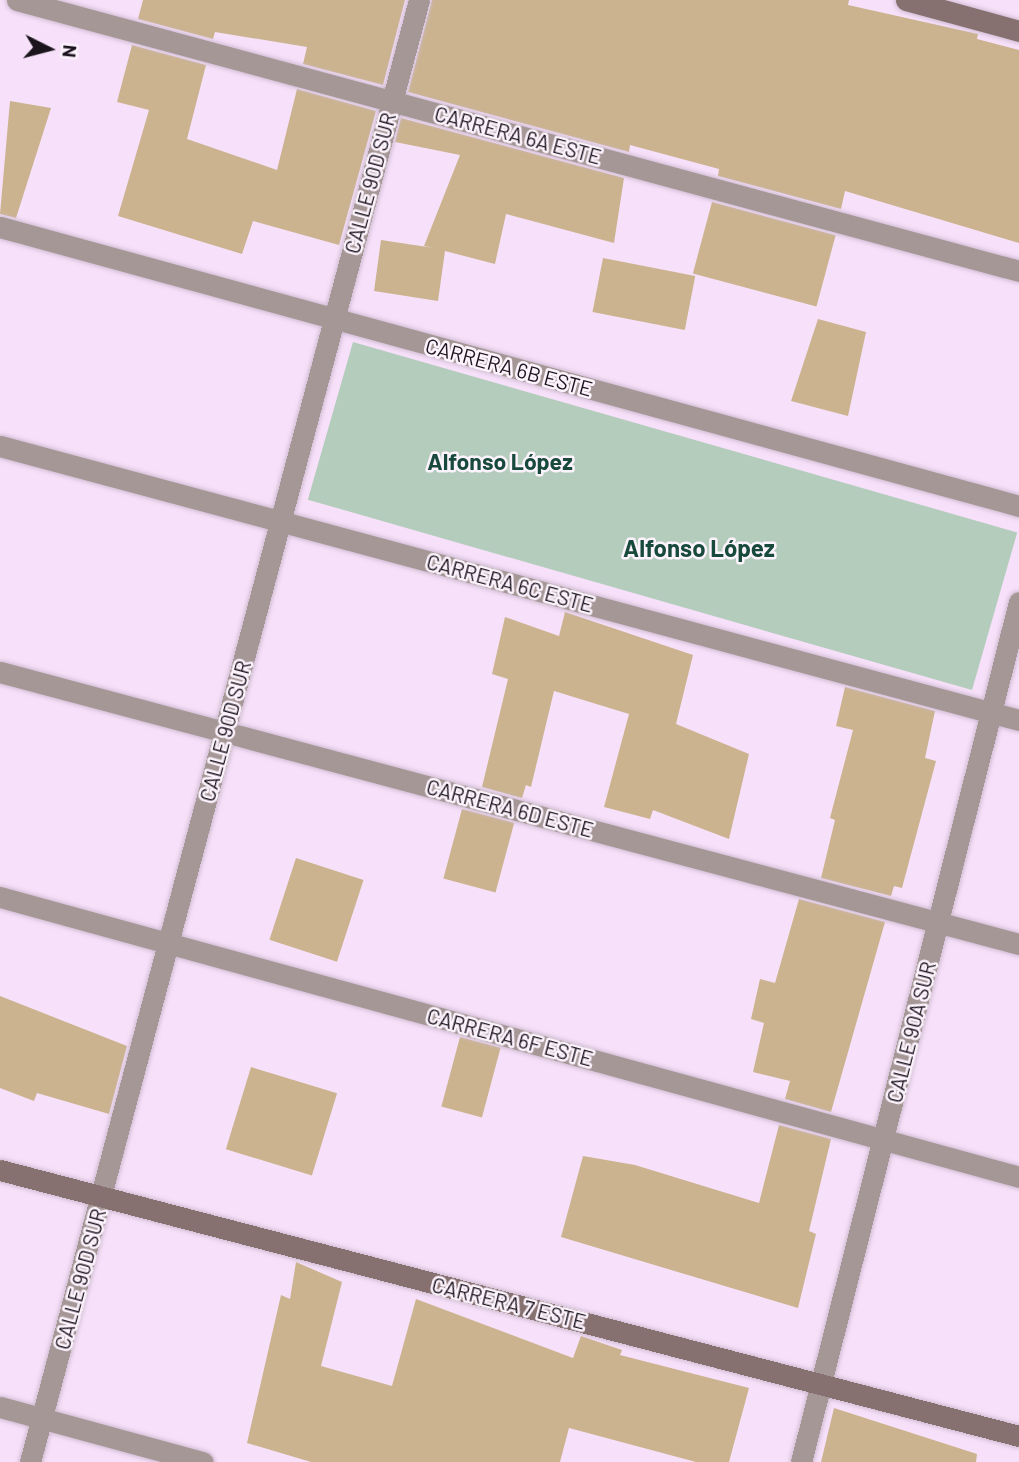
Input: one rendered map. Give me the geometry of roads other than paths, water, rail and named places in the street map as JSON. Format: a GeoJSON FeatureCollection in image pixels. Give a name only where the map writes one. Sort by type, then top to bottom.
{"type":"FeatureCollection","features":[{"type":"Feature","properties":{"kind":"street","name":"CARRERA 6A ESTE"},"geometry":{"type":"LineString","coordinates":[[18,0],[1019,271]]}},
{"type":"Feature","properties":{"kind":"street","name":"CALLE 90D SUR"},"geometry":{"type":"LineString","coordinates":[[30,1462],[419,0]]}},
{"type":"Feature","properties":{"kind":"street"},"geometry":{"type":"LineString","coordinates":[[906,0],[1019,31]]}},
{"type":"Feature","properties":{"kind":"street","name":"CARRERA 6B ESTE"},"geometry":{"type":"LineString","coordinates":[[0,227],[1019,506]]}},
{"type":"Feature","properties":{"kind":"street","name":"CARRERA 6C ESTE"},"geometry":{"type":"LineString","coordinates":[[0,446],[1019,720]]}},
{"type":"Feature","properties":{"kind":"street","name":"CALLE 90A SUR"},"geometry":{"type":"LineString","coordinates":[[801,1462],[1019,603]]}},
{"type":"Feature","properties":{"kind":"street","name":"CARRERA 6D ESTE"},"geometry":{"type":"LineString","coordinates":[[0,672],[1019,944]]}},
{"type":"Feature","properties":{"kind":"street","name":"CARRERA 6F ESTE"},"geometry":{"type":"LineString","coordinates":[[0,897],[1019,1177]]}},
{"type":"Feature","properties":{"kind":"street","name":"CARRERA 7 ESTE"},"geometry":{"type":"LineString","coordinates":[[0,1170],[1019,1436]]}},
{"type":"Feature","properties":{"kind":"street"},"geometry":{"type":"LineString","coordinates":[[0,1407],[203,1462]]}},
{"type":"Feature","properties":{"kind":"district","name":"Alfonso López"},"geometry":{"type":"Point","coordinates":[500,461]}},
{"type":"Feature","properties":{"kind":"district","name":"Alfonso López"},"geometry":{"type":"Point","coordinates":[699,548]}}]}
